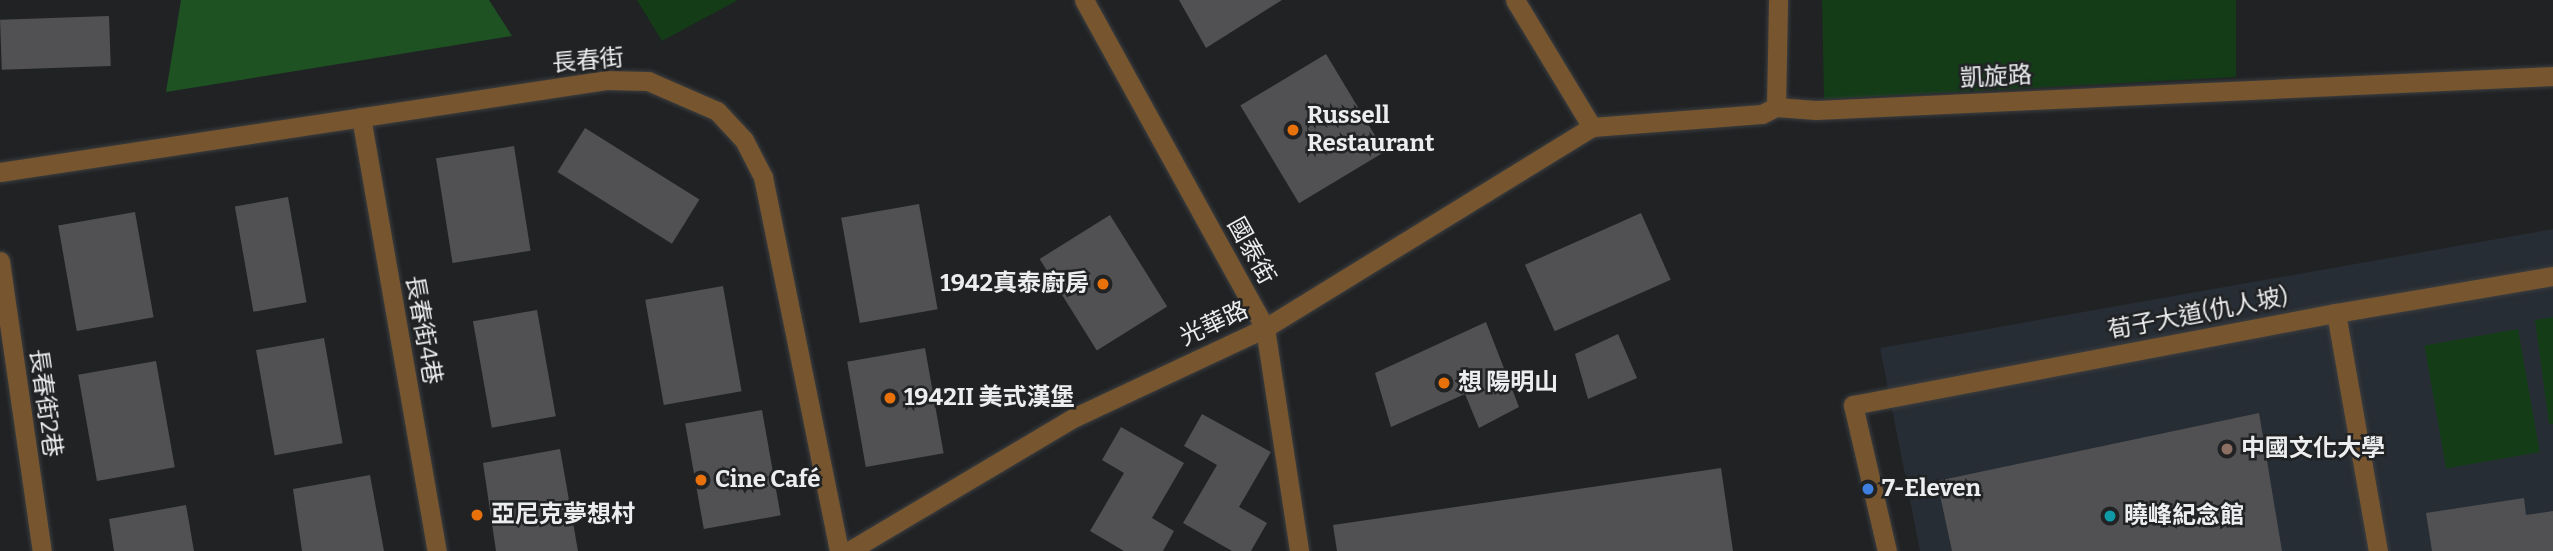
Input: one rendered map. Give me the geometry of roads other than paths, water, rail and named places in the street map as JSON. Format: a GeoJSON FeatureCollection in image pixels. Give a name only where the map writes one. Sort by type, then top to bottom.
{"type":"FeatureCollection","features":[{"type":"Feature","properties":{"kind":"street","name":"國泰街"},"geometry":{"type":"LineString","coordinates":[[1084,0],[1265,328],[1299,551]]}},
{"type":"Feature","properties":{"kind":"street"},"geometry":{"type":"LineString","coordinates":[[1516,0],[1592,127]]}},
{"type":"Feature","properties":{"kind":"street"},"geometry":{"type":"LineString","coordinates":[[1776,107],[1778,0]]}},
{"type":"Feature","properties":{"kind":"street","name":"凱旋路"},"geometry":{"type":"LineString","coordinates":[[1592,127],[1762,114],[1776,107],[1816,110],[2553,76]]}},
{"type":"Feature","properties":{"kind":"street","name":"長春街"},"geometry":{"type":"LineString","coordinates":[[0,172],[606,80],[648,81],[717,111],[744,140],[763,177],[839,551]]}},
{"type":"Feature","properties":{"kind":"street","name":"長春街4巷"},"geometry":{"type":"LineString","coordinates":[[361,117],[437,551]]}},
{"type":"Feature","properties":{"kind":"street","name":"光華路"},"geometry":{"type":"LineString","coordinates":[[849,551],[1075,417],[1265,328],[1592,127]]}},
{"type":"Feature","properties":{"kind":"street","name":"長春街2巷"},"geometry":{"type":"LineString","coordinates":[[0,261],[42,551]]}},
{"type":"Feature","properties":{"kind":"street","name":"荀子大道(仇人坡)"},"geometry":{"type":"LineString","coordinates":[[1886,551],[1853,405],[2336,313],[2553,276]]}},
{"type":"Feature","properties":{"kind":"street"},"geometry":{"type":"LineString","coordinates":[[2336,313],[2378,551]]}},
{"type":"Feature","properties":{"kind":"place","name":"Russell Restaurant"},"geometry":{"type":"Point","coordinates":[1293,130]}},
{"type":"Feature","properties":{"kind":"place","name":"1942真泰廚房"},"geometry":{"type":"Point","coordinates":[1103,284]}},
{"type":"Feature","properties":{"kind":"place","name":"想 陽明山"},"geometry":{"type":"Point","coordinates":[1444,383]}},
{"type":"Feature","properties":{"kind":"place","name":"1942II 美式漢堡"},"geometry":{"type":"Point","coordinates":[890,398]}},
{"type":"Feature","properties":{"kind":"place","name":"中國文化大學"},"geometry":{"type":"Point","coordinates":[2227,449]}},
{"type":"Feature","properties":{"kind":"place","name":"Cine Café"},"geometry":{"type":"Point","coordinates":[701,480]}},
{"type":"Feature","properties":{"kind":"place","name":"7-Eleven"},"geometry":{"type":"Point","coordinates":[1868,489]}},
{"type":"Feature","properties":{"kind":"place","name":"亞尼克夢想村"},"geometry":{"type":"Point","coordinates":[477,515]}},
{"type":"Feature","properties":{"kind":"place","name":"曉峰紀念館"},"geometry":{"type":"Point","coordinates":[2110,516]}}]}
